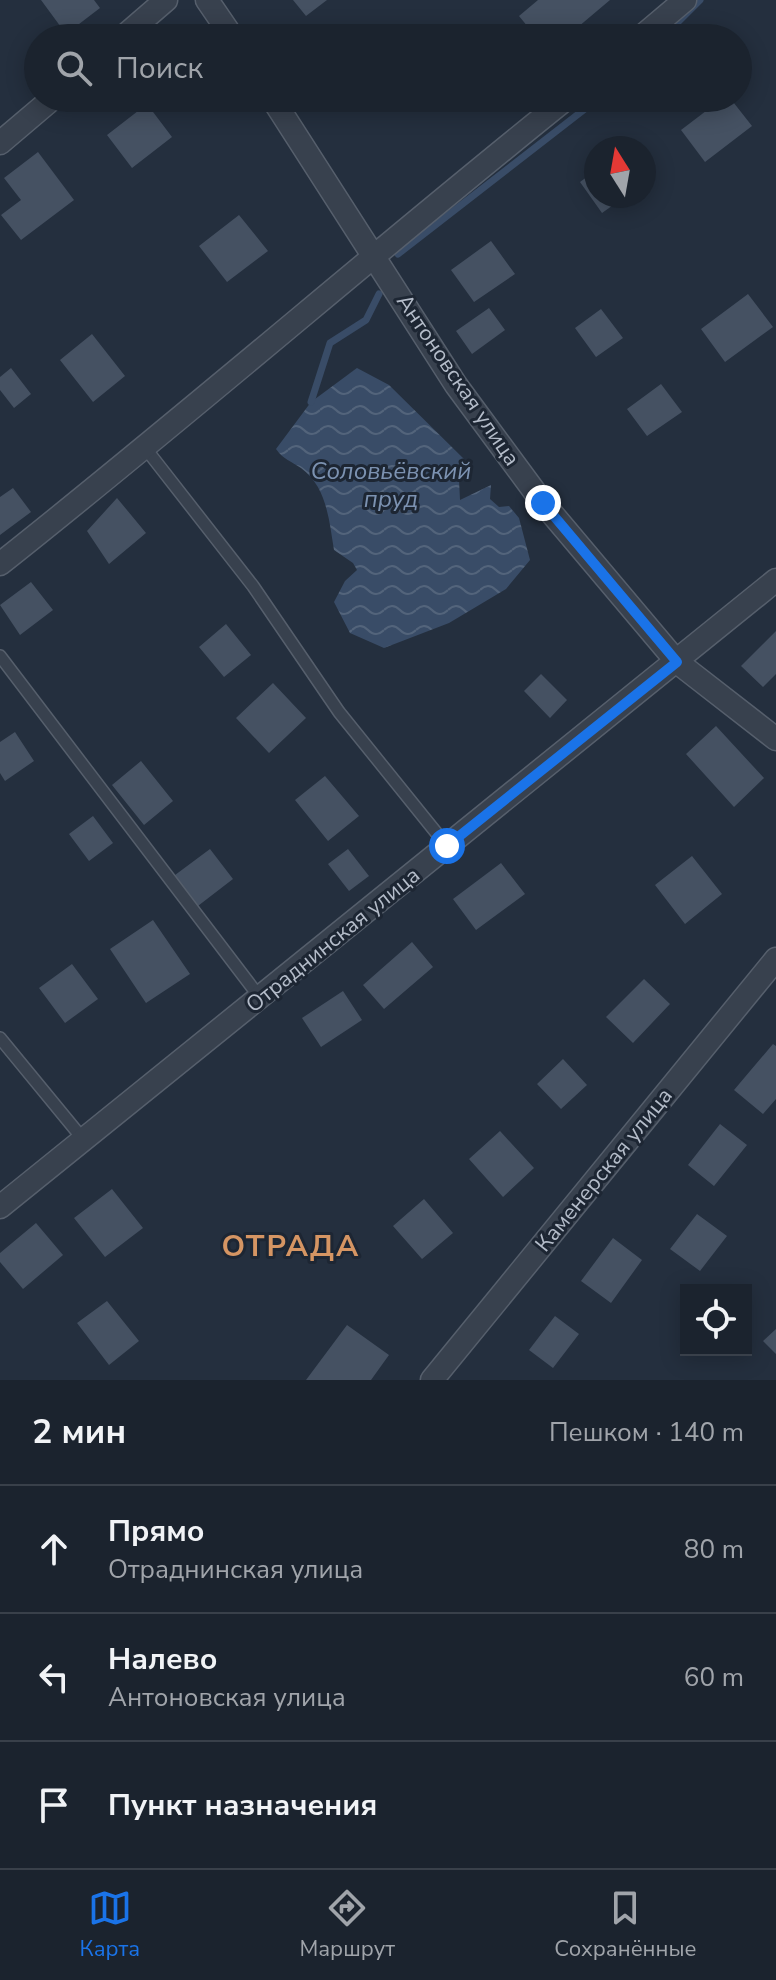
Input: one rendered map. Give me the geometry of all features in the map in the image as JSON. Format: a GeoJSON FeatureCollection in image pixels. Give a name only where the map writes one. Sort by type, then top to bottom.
{"type":"FeatureCollection","features":[{"type":"Feature","properties":{"kind":"street"},"geometry":{"type":"LineString","coordinates":[[138,24],[166,0]]}},
{"type":"Feature","properties":{"kind":"street"},"geometry":{"type":"LineString","coordinates":[[207,0],[223,24]]}},
{"type":"Feature","properties":{"kind":"street"},"geometry":{"type":"LineString","coordinates":[[657,24],[685,0]]}},
{"type":"Feature","properties":{"kind":"street"},"geometry":{"type":"LineString","coordinates":[[0,143],[37,112]]}},
{"type":"Feature","properties":{"kind":"street","name":"Антоновская улица"},"geometry":{"type":"LineString","coordinates":[[281,112],[374,252],[456,385],[543,503],[677,662],[776,739]]}},
{"type":"Feature","properties":{"kind":"street"},"geometry":{"type":"LineString","coordinates":[[0,564],[146,449],[374,252],[549,112]]}},
{"type":"Feature","properties":{"kind":"street","name":"Отраднинская улица"},"geometry":{"type":"LineString","coordinates":[[0,1207],[776,580]]}},
{"type":"Feature","properties":{"kind":"street","name":"Каменерская улица"},"geometry":{"type":"LineString","coordinates":[[432,1380],[776,959]]}},
{"type":"Feature","properties":{"kind":"lane"},"geometry":{"type":"LineString","coordinates":[[146,449],[253,586],[339,712],[447,846]]}},
{"type":"Feature","properties":{"kind":"lane"},"geometry":{"type":"LineString","coordinates":[[0,656],[261,999]]}},
{"type":"Feature","properties":{"kind":"lane"},"geometry":{"type":"LineString","coordinates":[[0,1038],[83,1139]]}},
{"type":"Feature","properties":{"kind":"water","name":"Соловьёвский пруд"},"geometry":{"type":"Polygon","coordinates":[[[357,368],[389,385],[465,460],[459,480],[460,500],[491,485],[490,499],[499,507],[509,506],[519,518],[530,560],[506,589],[449,623],[384,648],[350,633],[334,602],[345,581],[357,570],[353,563],[334,550],[322,494],[310,476],[276,449],[311,402],[357,368]]]}},
{"type":"Feature","properties":{"kind":"building"},"geometry":{"type":"Polygon","coordinates":[[[41,0],[94,0],[100,8],[79,24],[59,24],[41,0]]]}},
{"type":"Feature","properties":{"kind":"building"},"geometry":{"type":"Polygon","coordinates":[[[293,0],[327,0],[306,16],[293,0]]]}},
{"type":"Feature","properties":{"kind":"building"},"geometry":{"type":"Polygon","coordinates":[[[538,0],[610,0],[582,24],[526,24],[519,16],[538,0]]]}},
{"type":"Feature","properties":{"kind":"building"},"geometry":{"type":"Polygon","coordinates":[[[137,112],[153,112],[172,137],[132,168],[107,135],[137,112]]]}},
{"type":"Feature","properties":{"kind":"building"},"geometry":{"type":"Polygon","coordinates":[[[705,112],[741,112],[752,126],[705,162],[681,130],[705,112]]]}},
{"type":"Feature","properties":{"kind":"building"},"geometry":{"type":"Polygon","coordinates":[[[38,152],[74,200],[21,240],[1,215],[21,200],[4,178],[38,152]]]}},
{"type":"Feature","properties":{"kind":"building"},"geometry":{"type":"Polygon","coordinates":[[[239,215],[268,251],[227,282],[199,246],[239,215]]]}},
{"type":"Feature","properties":{"kind":"building"},"geometry":{"type":"Polygon","coordinates":[[[491,241],[515,274],[474,302],[451,270],[491,241]]]}},
{"type":"Feature","properties":{"kind":"building"},"geometry":{"type":"Polygon","coordinates":[[[748,294],[773,327],[725,362],[701,329],[748,294]]]}},
{"type":"Feature","properties":{"kind":"building"},"geometry":{"type":"Polygon","coordinates":[[[489,308],[505,330],[472,354],[456,331],[489,308]]]}},
{"type":"Feature","properties":{"kind":"building"},"geometry":{"type":"Polygon","coordinates":[[[601,309],[623,338],[596,357],[575,328],[601,309]]]}},
{"type":"Feature","properties":{"kind":"building"},"geometry":{"type":"Polygon","coordinates":[[[92,334],[125,376],[93,402],[60,360],[92,334]]]}},
{"type":"Feature","properties":{"kind":"building"},"geometry":{"type":"Polygon","coordinates":[[[11,368],[31,394],[14,408],[0,390],[0,377],[11,368]]]}},
{"type":"Feature","properties":{"kind":"building"},"geometry":{"type":"Polygon","coordinates":[[[661,384],[682,412],[647,436],[627,409],[661,384]]]}},
{"type":"Feature","properties":{"kind":"building"},"geometry":{"type":"Polygon","coordinates":[[[13,488],[31,512],[0,535],[0,497],[13,488]]]}},
{"type":"Feature","properties":{"kind":"building"},"geometry":{"type":"Polygon","coordinates":[[[117,498],[146,533],[109,564],[87,531],[117,498]]]}},
{"type":"Feature","properties":{"kind":"building"},"geometry":{"type":"Polygon","coordinates":[[[31,582],[53,610],[20,635],[0,605],[31,582]]]}},
{"type":"Feature","properties":{"kind":"building"},"geometry":{"type":"Polygon","coordinates":[[[226,624],[251,655],[224,677],[199,647],[226,624]]]}},
{"type":"Feature","properties":{"kind":"building"},"geometry":{"type":"Polygon","coordinates":[[[776,631],[776,674],[763,687],[741,666],[776,631]]]}},
{"type":"Feature","properties":{"kind":"building"},"geometry":{"type":"Polygon","coordinates":[[[541,674],[567,700],[550,718],[524,691],[541,674]]]}},
{"type":"Feature","properties":{"kind":"building"},"geometry":{"type":"Polygon","coordinates":[[[273,683],[306,718],[269,753],[236,718],[273,683]]]}},
{"type":"Feature","properties":{"kind":"building"},"geometry":{"type":"Polygon","coordinates":[[[716,726],[764,778],[734,807],[686,754],[716,726]]]}},
{"type":"Feature","properties":{"kind":"building"},"geometry":{"type":"Polygon","coordinates":[[[15,732],[34,761],[5,781],[0,773],[0,742],[15,732]]]}},
{"type":"Feature","properties":{"kind":"building"},"geometry":{"type":"Polygon","coordinates":[[[141,761],[173,801],[144,825],[112,785],[141,761]]]}},
{"type":"Feature","properties":{"kind":"building"},"geometry":{"type":"Polygon","coordinates":[[[325,776],[359,816],[328,841],[295,800],[325,776]]]}},
{"type":"Feature","properties":{"kind":"building"},"geometry":{"type":"Polygon","coordinates":[[[93,816],[113,843],[89,861],[69,834],[93,816]]]}},
{"type":"Feature","properties":{"kind":"building"},"geometry":{"type":"Polygon","coordinates":[[[210,849],[233,879],[194,909],[171,878],[210,849]]]}},
{"type":"Feature","properties":{"kind":"building"},"geometry":{"type":"Polygon","coordinates":[[[348,849],[369,876],[349,891],[328,864],[348,849]]]}},
{"type":"Feature","properties":{"kind":"building"},"geometry":{"type":"Polygon","coordinates":[[[692,856],[722,894],[685,924],[655,885],[692,856]]]}},
{"type":"Feature","properties":{"kind":"building"},"geometry":{"type":"Polygon","coordinates":[[[501,863],[525,894],[476,930],[453,899],[501,863]]]}},
{"type":"Feature","properties":{"kind":"building"},"geometry":{"type":"Polygon","coordinates":[[[153,920],[190,974],[146,1003],[110,949],[153,920]]]}},
{"type":"Feature","properties":{"kind":"building"},"geometry":{"type":"Polygon","coordinates":[[[412,942],[433,967],[384,1009],[363,985],[412,942]]]}},
{"type":"Feature","properties":{"kind":"building"},"geometry":{"type":"Polygon","coordinates":[[[72,964],[98,999],[65,1023],[39,988],[72,964]]]}},
{"type":"Feature","properties":{"kind":"building"},"geometry":{"type":"Polygon","coordinates":[[[644,979],[670,1004],[633,1043],[606,1017],[644,979]]]}},
{"type":"Feature","properties":{"kind":"building"},"geometry":{"type":"Polygon","coordinates":[[[343,991],[362,1020],[321,1047],[302,1018],[343,991]]]}},
{"type":"Feature","properties":{"kind":"building"},"geometry":{"type":"Polygon","coordinates":[[[773,1044],[776,1046],[776,1099],[763,1114],[734,1090],[773,1044]]]}},
{"type":"Feature","properties":{"kind":"building"},"geometry":{"type":"Polygon","coordinates":[[[563,1059],[587,1085],[561,1109],[537,1084],[563,1059]]]}},
{"type":"Feature","properties":{"kind":"building"},"geometry":{"type":"Polygon","coordinates":[[[720,1124],[747,1145],[714,1186],[688,1165],[720,1124]]]}},
{"type":"Feature","properties":{"kind":"building"},"geometry":{"type":"Polygon","coordinates":[[[500,1131],[534,1168],[503,1197],[469,1159],[500,1131]]]}},
{"type":"Feature","properties":{"kind":"building"},"geometry":{"type":"Polygon","coordinates":[[[112,1189],[143,1228],[105,1257],[74,1218],[112,1189]]]}},
{"type":"Feature","properties":{"kind":"building"},"geometry":{"type":"Polygon","coordinates":[[[424,1199],[453,1233],[422,1259],[393,1226],[424,1199]]]}},
{"type":"Feature","properties":{"kind":"building"},"geometry":{"type":"Polygon","coordinates":[[[697,1214],[727,1236],[700,1271],[670,1249],[697,1214]]]}},
{"type":"Feature","properties":{"kind":"building"},"geometry":{"type":"Polygon","coordinates":[[[36,1223],[63,1255],[23,1289],[0,1262],[0,1253],[36,1223]]]}},
{"type":"Feature","properties":{"kind":"building"},"geometry":{"type":"Polygon","coordinates":[[[613,1238],[642,1260],[611,1303],[581,1281],[613,1238]]]}},
{"type":"Feature","properties":{"kind":"building"},"geometry":{"type":"Polygon","coordinates":[[[107,1301],[139,1341],[109,1365],[77,1323],[107,1301]]]}},
{"type":"Feature","properties":{"kind":"building"},"geometry":{"type":"Polygon","coordinates":[[[555,1316],[579,1334],[553,1368],[529,1350],[555,1316]]]}},
{"type":"Feature","properties":{"kind":"building"},"geometry":{"type":"Polygon","coordinates":[[[347,1325],[389,1355],[371,1380],[306,1380],[347,1325]]]}},
{"type":"Feature","properties":{"kind":"building"},"geometry":{"type":"Polygon","coordinates":[[[776,1329],[776,1354],[763,1341],[776,1329]]]}},
{"type":"Feature","properties":{"kind":"waterway"},"geometry":{"type":"LineString","coordinates":[[676,24],[700,0]]}},
{"type":"Feature","properties":{"kind":"waterway"},"geometry":{"type":"LineString","coordinates":[[398,254],[581,112]]}},
{"type":"Feature","properties":{"kind":"waterway"},"geometry":{"type":"LineString","coordinates":[[311,402],[330,343],[366,320],[379,294]]}},
{"type":"Feature","properties":{"kind":"district","name":"ОТРАДА"},"geometry":{"type":"Point","coordinates":[291,1246]}},
{"type":"Feature","properties":{"kind":"route"},"geometry":{"type":"LineString","coordinates":[[447,846],[677,662],[543,503]]}}]}
